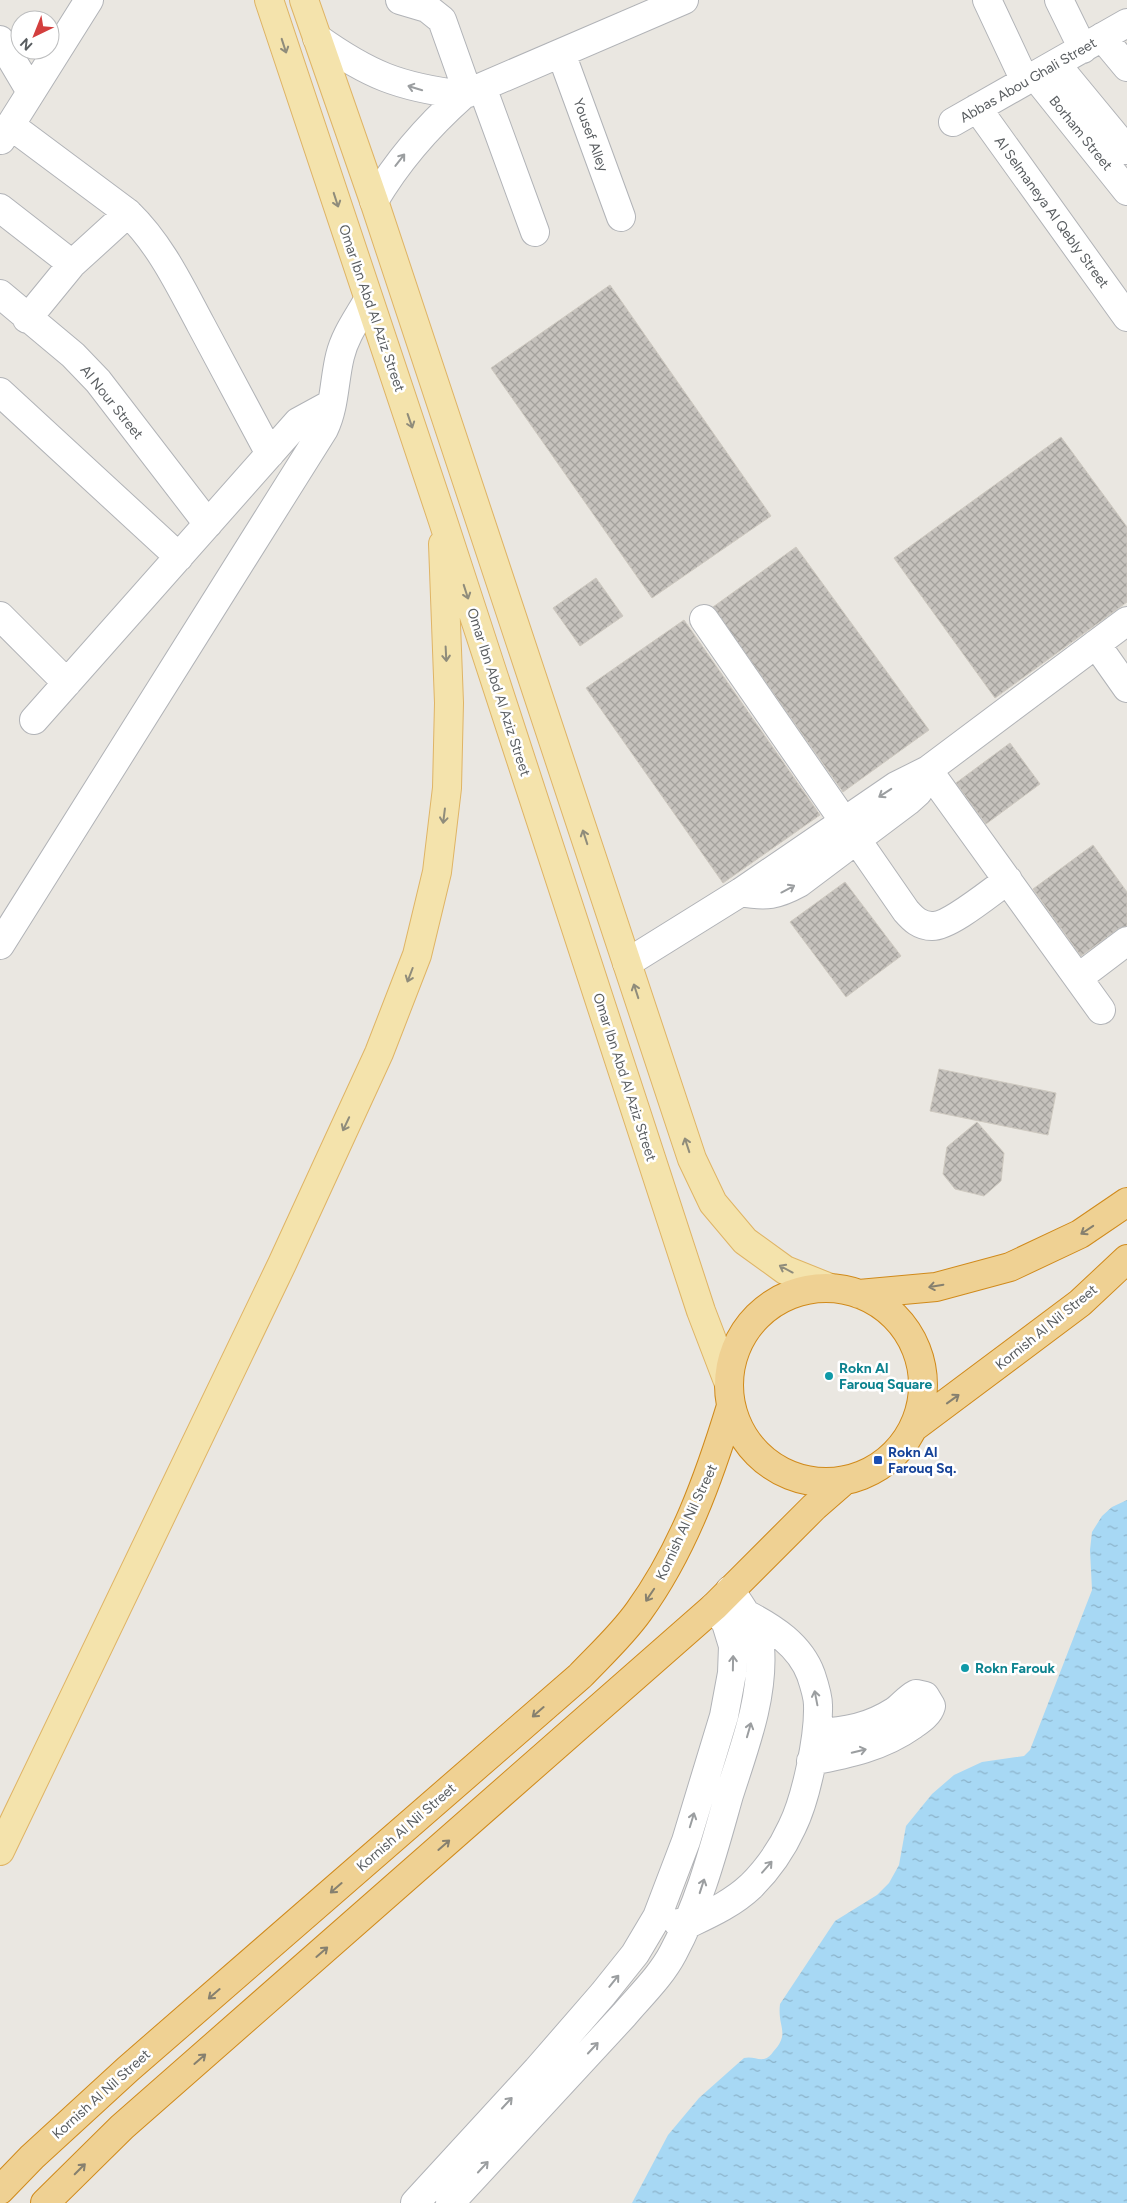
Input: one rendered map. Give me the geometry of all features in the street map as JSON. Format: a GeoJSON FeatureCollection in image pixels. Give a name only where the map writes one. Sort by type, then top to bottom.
{"type":"FeatureCollection","features":[{"type":"Feature","properties":{"kind":"highway"},"geometry":{"type":"LineString","coordinates":[[860,1294],[894,1315],[907,1331],[916,1349],[922,1368],[923,1389],[920,1409],[913,1428],[897,1452],[873,1470],[845,1480],[820,1482],[796,1477],[773,1466],[754,1450],[740,1430],[730,1395],[732,1359],[743,1335],[759,1315],[780,1299],[804,1290],[830,1288],[860,1294],[936,1287],[1010,1267],[1080,1234],[1127,1202]]}},
{"type":"Feature","properties":{"kind":"highway","name":"Kornish Al Nil Street"},"geometry":{"type":"LineString","coordinates":[[913,1428],[1080,1303],[1127,1259]]}},
{"type":"Feature","properties":{"kind":"highway","name":"Kornish Al Nil Street"},"geometry":{"type":"LineString","coordinates":[[0,2190],[32,2157],[128,2069],[580,1676],[616,1639],[638,1613],[660,1580],[686,1527],[714,1462],[730,1395]]}},
{"type":"Feature","properties":{"kind":"highway"},"geometry":{"type":"LineString","coordinates":[[45,2203],[122,2127],[722,1599],[814,1507],[845,1480]]}},
{"type":"Feature","properties":{"kind":"main road","name":"Omar Ibn Abd Al Aziz Street"},"geometry":{"type":"LineString","coordinates":[[269,0],[442,518],[730,1395]]}},
{"type":"Feature","properties":{"kind":"main road"},"geometry":{"type":"LineString","coordinates":[[304,0],[374,201],[692,1159],[713,1204],[745,1241],[785,1270],[830,1288]]}},
{"type":"Feature","properties":{"kind":"main road"},"geometry":{"type":"LineString","coordinates":[[0,1851],[282,1264],[379,1053],[417,955],[437,872],[448,788],[449,704],[442,518]]}},
{"type":"Feature","properties":{"kind":"street"},"geometry":{"type":"LineString","coordinates":[[89,0],[5,133],[128,213],[144,229],[160,250],[270,454]]}},
{"type":"Feature","properties":{"kind":"street"},"geometry":{"type":"LineString","coordinates":[[400,0],[427,8],[442,20],[471,92],[535,232]]}},
{"type":"Feature","properties":{"kind":"street"},"geometry":{"type":"LineString","coordinates":[[374,201],[392,171],[436,118],[471,92],[684,0]]}},
{"type":"Feature","properties":{"kind":"street"},"geometry":{"type":"LineString","coordinates":[[987,0],[1038,74],[1127,150]]}},
{"type":"Feature","properties":{"kind":"street"},"geometry":{"type":"LineString","coordinates":[[1059,0],[1092,43]]}},
{"type":"Feature","properties":{"kind":"street","name":"Abbas Abou Ghali Street"},"geometry":{"type":"LineString","coordinates":[[953,122],[1127,23]]}},
{"type":"Feature","properties":{"kind":"street"},"geometry":{"type":"LineString","coordinates":[[317,38],[349,61],[385,79],[423,90],[471,92]]}},
{"type":"Feature","properties":{"kind":"street"},"geometry":{"type":"LineString","coordinates":[[0,40],[32,92]]}},
{"type":"Feature","properties":{"kind":"street","name":"Abbas Abou Ghali Street"},"geometry":{"type":"LineString","coordinates":[[1092,43],[1127,67]]}},
{"type":"Feature","properties":{"kind":"street","name":"Yousef Alley"},"geometry":{"type":"LineString","coordinates":[[561,53],[622,217]]}},
{"type":"Feature","properties":{"kind":"street","name":"Borham Street"},"geometry":{"type":"LineString","coordinates":[[1038,74],[1127,191]]}},
{"type":"Feature","properties":{"kind":"street","name":"Al Selmaneya Al Qebly Street"},"geometry":{"type":"LineString","coordinates":[[977,108],[1127,317]]}},
{"type":"Feature","properties":{"kind":"street"},"geometry":{"type":"LineString","coordinates":[[0,208],[72,264]]}},
{"type":"Feature","properties":{"kind":"street"},"geometry":{"type":"LineString","coordinates":[[27,319],[72,264],[128,213]]}},
{"type":"Feature","properties":{"kind":"street","name":"Al Nour Street"},"geometry":{"type":"LineString","coordinates":[[0,294],[27,319],[73,355],[98,381],[208,524]]}},
{"type":"Feature","properties":{"kind":"street"},"geometry":{"type":"LineString","coordinates":[[0,945],[324,429],[329,418],[340,354],[347,337],[368,300]]}},
{"type":"Feature","properties":{"kind":"street"},"geometry":{"type":"LineString","coordinates":[[0,392],[179,557]]}},
{"type":"Feature","properties":{"kind":"street"},"geometry":{"type":"LineString","coordinates":[[34,720],[298,422],[331,404]]}},
{"type":"Feature","properties":{"kind":"street"},"geometry":{"type":"LineString","coordinates":[[0,616],[67,683]]}},
{"type":"Feature","properties":{"kind":"street"},"geometry":{"type":"LineString","coordinates":[[704,619],[906,911],[917,922],[932,926],[947,923],[1008,880]]}},
{"type":"Feature","properties":{"kind":"street"},"geometry":{"type":"LineString","coordinates":[[627,963],[741,892],[761,896],[781,893],[799,883],[850,830],[918,792],[928,770],[1127,621]]}},
{"type":"Feature","properties":{"kind":"street"},"geometry":{"type":"LineString","coordinates":[[1096,644],[1127,688]]}},
{"type":"Feature","properties":{"kind":"street"},"geometry":{"type":"LineString","coordinates":[[928,770],[1101,1010]]}},
{"type":"Feature","properties":{"kind":"street"},"geometry":{"type":"LineString","coordinates":[[1078,978],[1127,941]]}},
{"type":"Feature","properties":{"kind":"street"},"geometry":{"type":"LineString","coordinates":[[657,1916],[686,1925],[720,1909],[742,1892],[775,1858],[793,1826],[812,1760],[817,1733],[818,1703],[810,1674],[795,1648],[773,1628],[722,1599]]}},
{"type":"Feature","properties":{"kind":"street"},"geometry":{"type":"LineString","coordinates":[[414,2203],[603,1994],[635,1954],[657,1916],[686,1842],[724,1716],[731,1682],[733,1646],[722,1599]]}},
{"type":"Feature","properties":{"kind":"street"},"geometry":{"type":"LineString","coordinates":[[450,2203],[651,1984],[673,1954],[700,1891],[750,1726],[760,1678],[760,1645],[746,1614]]}},
{"type":"Feature","properties":{"kind":"street"},"geometry":{"type":"LineString","coordinates":[[812,1760],[864,1750],[884,1743],[919,1721],[931,1709],[930,1702],[925,1696],[916,1694],[883,1718],[862,1728],[841,1732],[817,1733]]}},
{"type":"Feature","properties":{"kind":"water"},"geometry":{"type":"Polygon","coordinates":[[[1127,1500],[1127,2203],[632,2203],[668,2135],[699,2098],[744,2058],[765,2059],[778,2045],[782,2035],[780,2004],[835,1921],[877,1895],[889,1883],[899,1865],[906,1826],[932,1794],[954,1775],[982,1762],[1024,1756],[1030,1750],[1092,1590],[1090,1550],[1092,1532],[1102,1516],[1112,1507],[1127,1500]]]}},
{"type":"Feature","properties":{"kind":"building"},"geometry":{"type":"Polygon","coordinates":[[[610,285],[771,516],[652,598],[491,368],[610,285]]]}},
{"type":"Feature","properties":{"kind":"building"},"geometry":{"type":"Polygon","coordinates":[[[1061,437],[1127,527],[1127,602],[995,698],[894,558],[1061,437]]]}},
{"type":"Feature","properties":{"kind":"building"},"geometry":{"type":"Polygon","coordinates":[[[796,547],[929,730],[843,792],[713,607],[796,547]]]}},
{"type":"Feature","properties":{"kind":"building"},"geometry":{"type":"Polygon","coordinates":[[[596,578],[623,616],[580,646],[553,608],[596,578]]]}},
{"type":"Feature","properties":{"kind":"building"},"geometry":{"type":"Polygon","coordinates":[[[684,620],[820,815],[723,883],[586,688],[684,620]]]}},
{"type":"Feature","properties":{"kind":"building"},"geometry":{"type":"Polygon","coordinates":[[[1010,743],[1040,784],[986,824],[956,783],[1010,743]]]}},
{"type":"Feature","properties":{"kind":"building"},"geometry":{"type":"Polygon","coordinates":[[[1093,845],[1127,892],[1127,926],[1118,929],[1081,956],[1033,889],[1093,845]]]}},
{"type":"Feature","properties":{"kind":"building"},"geometry":{"type":"Polygon","coordinates":[[[845,882],[901,956],[846,997],[790,922],[845,882]]]}},
{"type":"Feature","properties":{"kind":"building"},"geometry":{"type":"Polygon","coordinates":[[[939,1069],[1056,1093],[1048,1135],[930,1111],[939,1069]]]}},
{"type":"Feature","properties":{"kind":"building"},"geometry":{"type":"Polygon","coordinates":[[[977,1122],[1004,1153],[1001,1181],[984,1196],[955,1189],[943,1174],[947,1147],[977,1122]]]}},
{"type":"Feature","properties":{"kind":"place","name":"Rokn Al Farouq Square"},"geometry":{"type":"Point","coordinates":[829,1376]}},
{"type":"Feature","properties":{"kind":"place","name":"Rokn Al Farouq Sq."},"geometry":{"type":"Point","coordinates":[878,1460]}},
{"type":"Feature","properties":{"kind":"place","name":"Rokn Farouk"},"geometry":{"type":"Point","coordinates":[965,1668]}}]}
